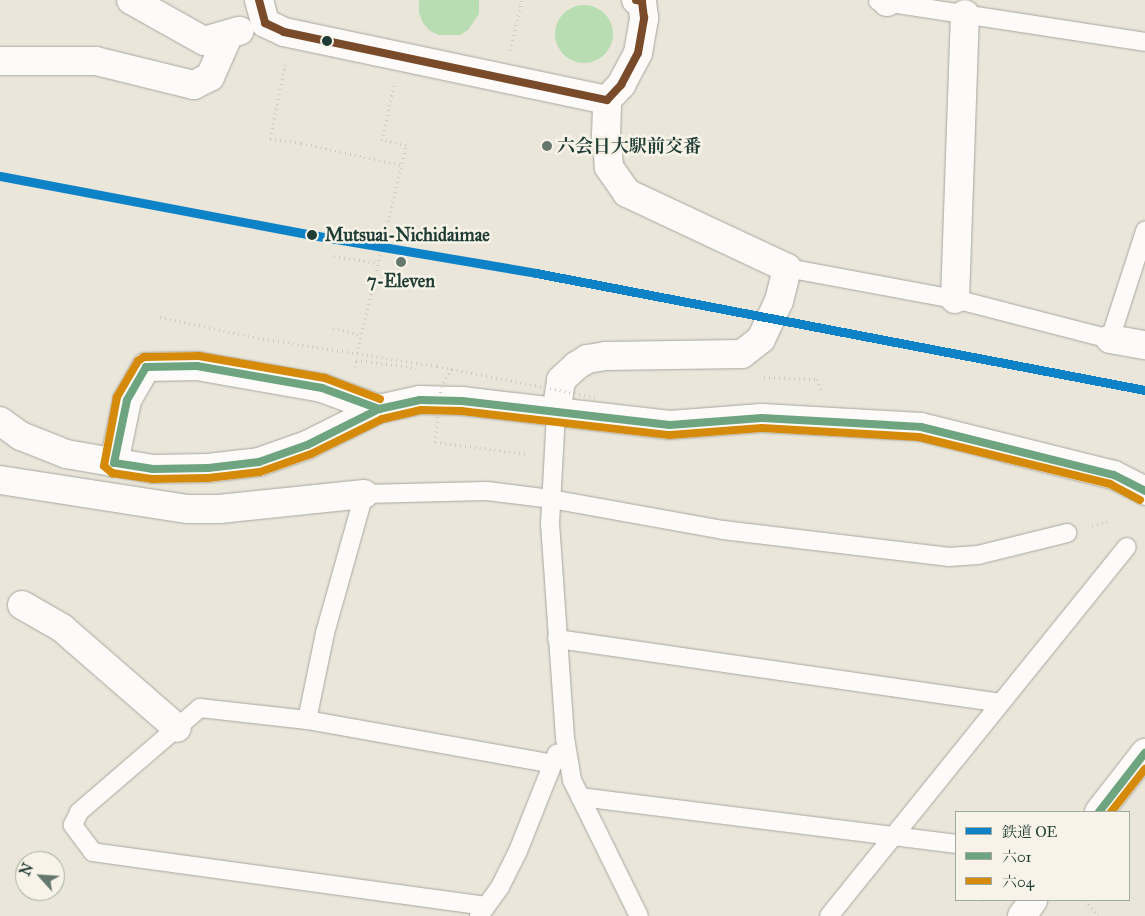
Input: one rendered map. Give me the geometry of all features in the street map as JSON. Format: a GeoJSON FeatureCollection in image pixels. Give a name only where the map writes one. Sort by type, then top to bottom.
{"type":"FeatureCollection","features":[{"type":"Feature","properties":{"kind":"street"},"geometry":{"type":"LineString","coordinates":[[131,0],[204,41],[229,34],[262,12],[284,32],[607,100]]}},
{"type":"Feature","properties":{"kind":"street"},"geometry":{"type":"LineString","coordinates":[[556,413],[562,380],[587,359],[606,356],[742,354],[760,340],[779,301],[787,268],[627,193],[609,167],[606,136],[607,100],[621,85],[638,53],[644,18],[640,0]]}},
{"type":"Feature","properties":{"kind":"street"},"geometry":{"type":"LineString","coordinates":[[955,299],[965,14]]}},
{"type":"Feature","properties":{"kind":"street"},"geometry":{"type":"LineString","coordinates":[[0,61],[96,61],[194,85],[210,76],[229,34]]}},
{"type":"Feature","properties":{"kind":"street"},"geometry":{"type":"LineString","coordinates":[[1110,339],[1145,346]]}},
{"type":"Feature","properties":{"kind":"street"},"geometry":{"type":"LineString","coordinates":[[114,462],[128,400],[146,368],[197,366],[322,388],[379,410]]}},
{"type":"Feature","properties":{"kind":"street"},"geometry":{"type":"LineString","coordinates":[[0,421],[21,436],[66,454],[153,469],[208,468],[259,462],[307,445],[379,410],[428,400],[462,401],[670,425],[762,418],[921,427],[1114,475],[1145,491]]}},
{"type":"Feature","properties":{"kind":"street"},"geometry":{"type":"LineString","coordinates":[[0,480],[188,509],[219,509],[364,494]]}},
{"type":"Feature","properties":{"kind":"street"},"geometry":{"type":"LineString","coordinates":[[22,605],[62,628],[177,728]]}},
{"type":"Feature","properties":{"kind":"street"},"geometry":{"type":"LineString","coordinates":[[1100,811],[1145,753]]}},
{"type":"Feature","properties":{"kind":"street"},"geometry":{"type":"LineString","coordinates":[[1022,916],[1032,901]]}},
{"type":"Feature","properties":{"kind":"lane"},"geometry":{"type":"LineString","coordinates":[[883,1],[1145,42]]}},
{"type":"Feature","properties":{"kind":"lane"},"geometry":{"type":"LineString","coordinates":[[787,268],[955,299],[1110,339],[1145,232]]}},
{"type":"Feature","properties":{"kind":"lane"},"geometry":{"type":"LineString","coordinates":[[556,413],[550,523],[565,738],[572,780],[639,916]]}},
{"type":"Feature","properties":{"kind":"lane"},"geometry":{"type":"LineString","coordinates":[[307,720],[325,633],[364,494],[486,491],[551,499],[723,530],[949,557],[978,556],[1067,533]]}},
{"type":"Feature","properties":{"kind":"lane"},"geometry":{"type":"LineString","coordinates":[[829,916],[1127,547]]}},
{"type":"Feature","properties":{"kind":"lane"},"geometry":{"type":"LineString","coordinates":[[557,639],[1000,703]]}},
{"type":"Feature","properties":{"kind":"lane"},"geometry":{"type":"LineString","coordinates":[[552,764],[307,720],[200,708],[79,812],[73,825],[93,852],[482,911],[500,887],[518,851],[552,764],[565,738]]}},
{"type":"Feature","properties":{"kind":"lane"},"geometry":{"type":"LineString","coordinates":[[580,797],[955,844]]}},
{"type":"Feature","properties":{"kind":"path"},"geometry":{"type":"LineString","coordinates":[[508,58],[522,0]]}},
{"type":"Feature","properties":{"kind":"path"},"geometry":{"type":"LineString","coordinates":[[286,64],[270,139],[301,143],[401,166]]}},
{"type":"Feature","properties":{"kind":"path"},"geometry":{"type":"LineString","coordinates":[[357,353],[406,145],[382,140],[394,85]]}},
{"type":"Feature","properties":{"kind":"path"},"geometry":{"type":"LineString","coordinates":[[334,256],[378,263]]}},
{"type":"Feature","properties":{"kind":"path"},"geometry":{"type":"LineString","coordinates":[[160,317],[258,338],[452,368],[599,398]]}},
{"type":"Feature","properties":{"kind":"path"},"geometry":{"type":"LineString","coordinates":[[333,328],[361,335]]}},
{"type":"Feature","properties":{"kind":"path"},"geometry":{"type":"LineString","coordinates":[[356,360],[419,368]]}},
{"type":"Feature","properties":{"kind":"path"},"geometry":{"type":"LineString","coordinates":[[452,368],[441,387],[436,442],[527,454]]}},
{"type":"Feature","properties":{"kind":"path"},"geometry":{"type":"LineString","coordinates":[[763,377],[817,379],[822,393]]}},
{"type":"Feature","properties":{"kind":"path"},"geometry":{"type":"LineString","coordinates":[[1087,901],[1098,916]]}},
{"type":"Feature","properties":{"kind":"green space"},"geometry":{"type":"Polygon","coordinates":[[[419,0],[479,0],[479,14],[468,30],[460,35],[439,35],[430,31],[423,23],[419,13],[419,0]]]}},
{"type":"Feature","properties":{"kind":"green space"},"geometry":{"type":"Polygon","coordinates":[[[584,5],[595,7],[608,18],[613,34],[611,45],[600,58],[584,63],[573,61],[560,50],[555,34],[557,23],[568,10],[584,5]]]}},
{"type":"Feature","properties":{"kind":"rail line","name":"OE"},"geometry":{"type":"LineString","coordinates":[[0,176],[312,235],[536,273],[1145,390]]}},
{"type":"Feature","properties":{"kind":"transit line"},"geometry":{"type":"LineString","coordinates":[[259,0],[265,23],[284,32],[607,100],[621,85],[638,53],[644,18],[642,1],[636,0]]}},
{"type":"Feature","properties":{"kind":"transit line","name":"六04"},"geometry":{"type":"LineString","coordinates":[[380,399],[325,378],[199,356],[144,357],[138,361],[117,397],[104,466],[112,473],[152,479],[208,478],[260,472],[311,454],[382,419],[421,410],[461,411],[670,435],[762,428],[919,437],[1110,484],[1140,500]]}},
{"type":"Feature","properties":{"kind":"transit line","name":"六01"},"geometry":{"type":"LineString","coordinates":[[197,366],[322,388],[379,409],[307,445],[259,462],[208,468],[153,469],[114,463],[127,400],[146,367],[197,366]]}},
{"type":"Feature","properties":{"kind":"transit line","name":"六01"},"geometry":{"type":"LineString","coordinates":[[379,409],[420,400],[462,401],[670,425],[762,418],[921,427],[1114,475],[1145,491]]}},
{"type":"Feature","properties":{"kind":"transit line","name":"六01"},"geometry":{"type":"LineString","coordinates":[[1100,811],[1145,753]]}},
{"type":"Feature","properties":{"kind":"transit line","name":"六04"},"geometry":{"type":"LineString","coordinates":[[1112,811],[1145,769]]}},
{"type":"Feature","properties":{"kind":"place","name":"六会日大駅前交番"},"geometry":{"type":"Point","coordinates":[547,146]}},
{"type":"Feature","properties":{"kind":"place","name":"Mutsuai-Nichidaimae"},"geometry":{"type":"Point","coordinates":[312,235]}},
{"type":"Feature","properties":{"kind":"place","name":"7-Eleven"},"geometry":{"type":"Point","coordinates":[401,262]}}]}
